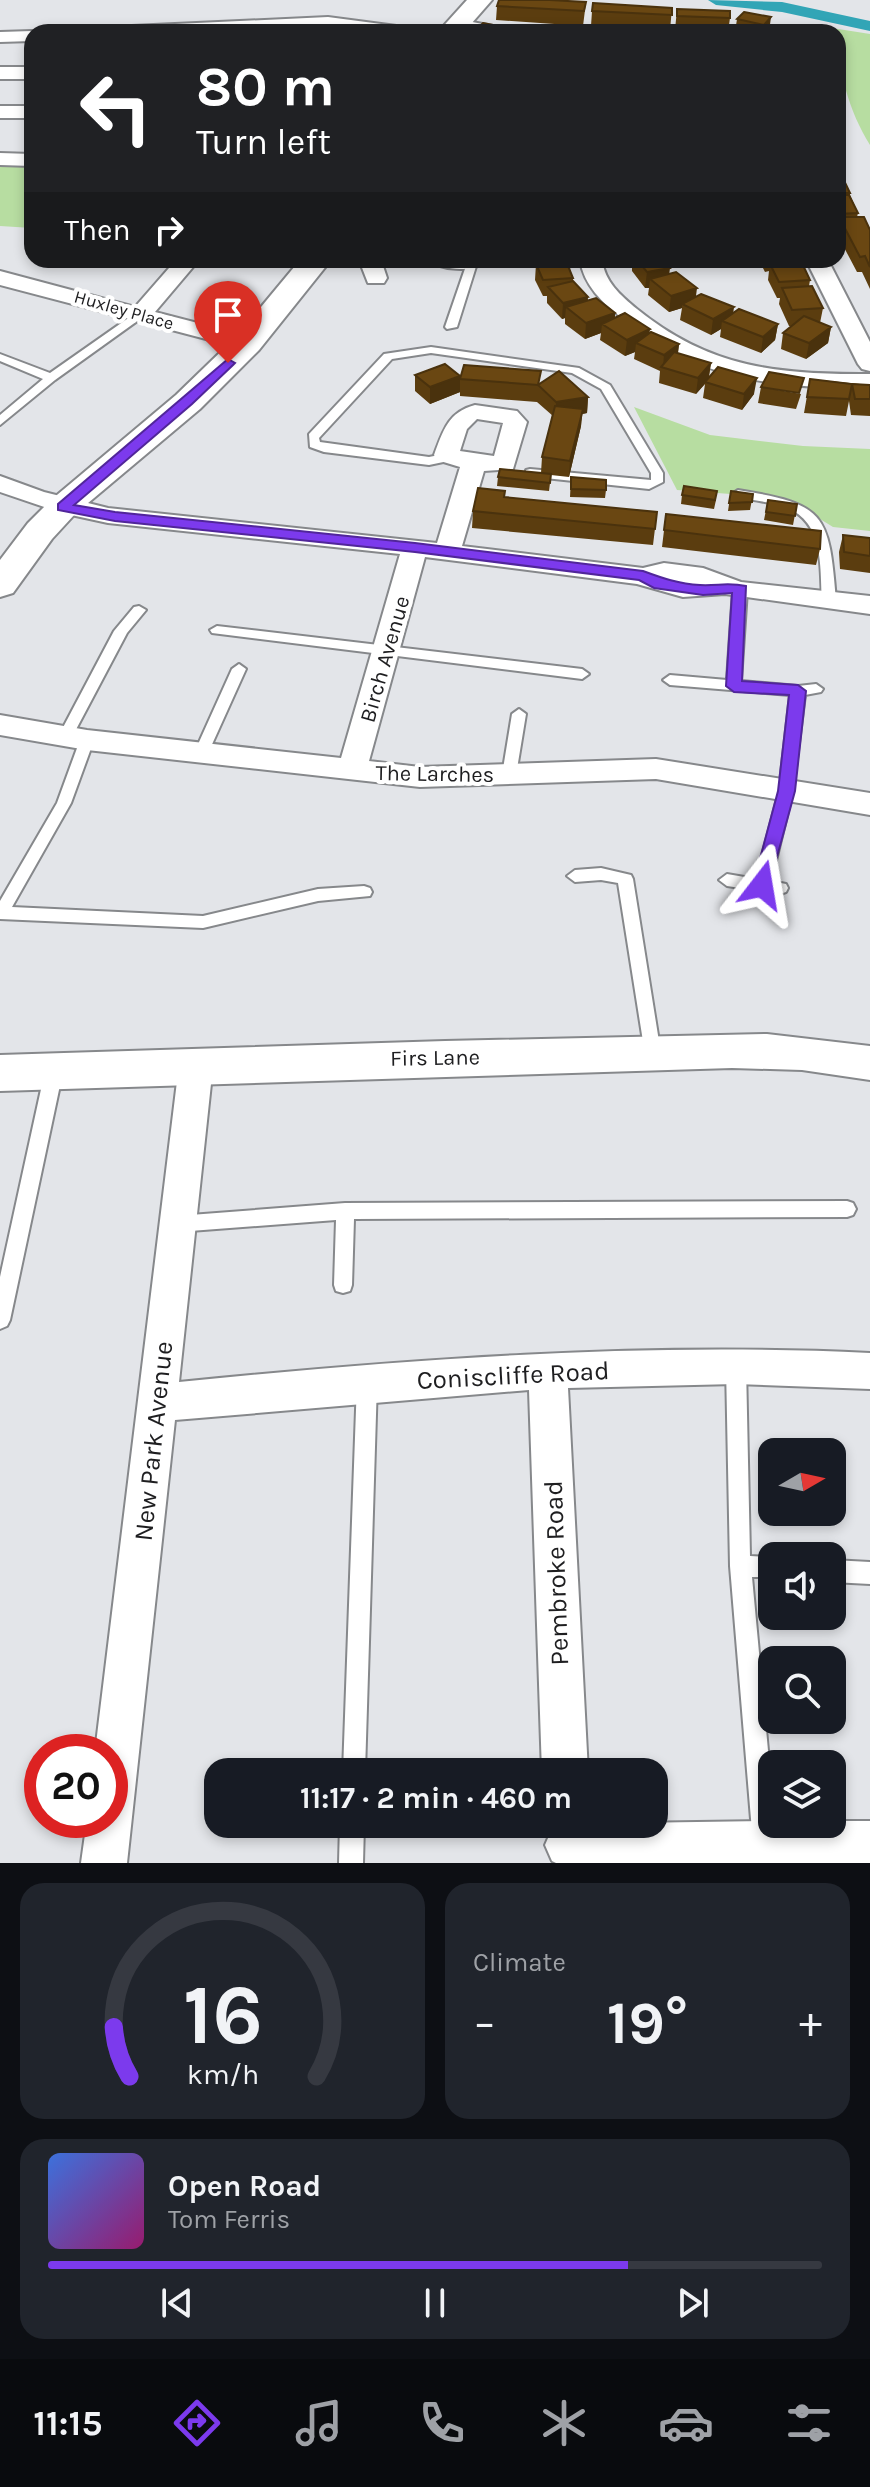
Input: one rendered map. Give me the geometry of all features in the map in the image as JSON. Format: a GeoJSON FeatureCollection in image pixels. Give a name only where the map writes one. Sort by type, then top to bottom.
{"type":"FeatureCollection","features":[{"type":"Feature","properties":{"kind":"main road"},"geometry":{"type":"LineString","coordinates":[[457,24],[480,0]]}},
{"type":"Feature","properties":{"kind":"main road"},"geometry":{"type":"LineString","coordinates":[[0,585],[40,531],[63,507],[188,402],[248,343],[309,268]]}},
{"type":"Feature","properties":{"kind":"street"},"geometry":{"type":"LineString","coordinates":[[287,24],[343,24]]}},
{"type":"Feature","properties":{"kind":"street"},"geometry":{"type":"LineString","coordinates":[[0,37],[24,36]]}},
{"type":"Feature","properties":{"kind":"street"},"geometry":{"type":"LineString","coordinates":[[0,73],[24,73]]}},
{"type":"Feature","properties":{"kind":"street"},"geometry":{"type":"LineString","coordinates":[[0,112],[24,112]]}},
{"type":"Feature","properties":{"kind":"street"},"geometry":{"type":"LineString","coordinates":[[0,159],[24,160]]}},
{"type":"Feature","properties":{"kind":"street"},"geometry":{"type":"LineString","coordinates":[[141,314],[181,268]]}},
{"type":"Feature","properties":{"kind":"street"},"geometry":{"type":"LineString","coordinates":[[594,268],[601,288],[629,314],[686,353],[727,370],[772,379],[870,381]]}},
{"type":"Feature","properties":{"kind":"street"},"geometry":{"type":"LineString","coordinates":[[821,268],[870,364]]}},
{"type":"Feature","properties":{"kind":"street","name":"Huxley Place"},"geometry":{"type":"LineString","coordinates":[[0,278],[248,343]]}},
{"type":"Feature","properties":{"kind":"street"},"geometry":{"type":"LineString","coordinates":[[475,412],[509,416],[515,422],[515,428],[504,464],[474,463],[446,455],[458,421],[475,412]]}},
{"type":"Feature","properties":{"kind":"street"},"geometry":{"type":"LineString","coordinates":[[447,552],[474,463]]}},
{"type":"Feature","properties":{"kind":"street"},"geometry":{"type":"LineString","coordinates":[[0,483],[63,507],[115,517],[415,547],[643,576],[654,584],[703,590],[733,588],[870,605]]}},
{"type":"Feature","properties":{"kind":"street","name":"Birch Avenue"},"geometry":{"type":"LineString","coordinates":[[352,770],[415,547]]}},
{"type":"Feature","properties":{"kind":"street","name":"The Larches"},"geometry":{"type":"LineString","coordinates":[[0,725],[76,738],[420,777],[656,769],[870,804]]}},
{"type":"Feature","properties":{"kind":"street","name":"Firs Lane"},"geometry":{"type":"LineString","coordinates":[[0,1073],[384,1058],[653,1054],[828,1054],[870,1063]]}},
{"type":"Feature","properties":{"kind":"street","name":"New Park Avenue"},"geometry":{"type":"LineString","coordinates":[[120,1734],[196,1065]]}},
{"type":"Feature","properties":{"kind":"street","name":"Coniscliffe Road"},"geometry":{"type":"LineString","coordinates":[[158,1403],[367,1382],[548,1373],[736,1366],[870,1371]]}},
{"type":"Feature","properties":{"kind":"street","name":"Pembroke Road"},"geometry":{"type":"LineString","coordinates":[[548,1373],[564,1758]]}},
{"type":"Feature","properties":{"kind":"street","name":"New Park Avenue"},"geometry":{"type":"LineString","coordinates":[[104,1863],[107,1838]]}},
{"type":"Feature","properties":{"kind":"street"},"geometry":{"type":"LineString","coordinates":[[568,1844],[771,1851],[870,1844]]}},
{"type":"Feature","properties":{"kind":"lane"},"geometry":{"type":"LineString","coordinates":[[451,327],[470,268]]}},
{"type":"Feature","properties":{"kind":"lane"},"geometry":{"type":"LineString","coordinates":[[0,421],[51,378],[141,314]]}},
{"type":"Feature","properties":{"kind":"lane"},"geometry":{"type":"LineString","coordinates":[[449,457],[429,461],[324,448],[314,444],[313,437],[388,356],[431,350],[575,370],[593,377],[606,387],[657,473],[657,482],[649,485],[511,471],[504,464]]}},
{"type":"Feature","properties":{"kind":"lane"},"geometry":{"type":"LineString","coordinates":[[0,357],[51,378]]}},
{"type":"Feature","properties":{"kind":"lane"},"geometry":{"type":"LineString","coordinates":[[738,494],[794,505],[817,521],[824,534],[829,600]]}},
{"type":"Feature","properties":{"kind":"lane"},"geometry":{"type":"LineString","coordinates":[[733,588],[734,686]]}},
{"type":"Feature","properties":{"kind":"lane"},"geometry":{"type":"LineString","coordinates":[[139,610],[121,631],[76,738],[64,803],[1,913],[203,922],[318,895],[364,892]]}},
{"type":"Feature","properties":{"kind":"lane"},"geometry":{"type":"LineString","coordinates":[[217,630],[582,674]]}},
{"type":"Feature","properties":{"kind":"lane"},"geometry":{"type":"LineString","coordinates":[[202,751],[239,669]]}},
{"type":"Feature","properties":{"kind":"lane"},"geometry":{"type":"LineString","coordinates":[[670,680],[798,691],[816,689]]}},
{"type":"Feature","properties":{"kind":"lane"},"geometry":{"type":"LineString","coordinates":[[762,885],[786,791],[798,691]]}},
{"type":"Feature","properties":{"kind":"lane"},"geometry":{"type":"LineString","coordinates":[[509,775],[519,714]]}},
{"type":"Feature","properties":{"kind":"lane"},"geometry":{"type":"LineString","coordinates":[[575,876],[601,874],[625,879],[653,1054]]}},
{"type":"Feature","properties":{"kind":"lane"},"geometry":{"type":"LineString","coordinates":[[727,880],[780,888]]}},
{"type":"Feature","properties":{"kind":"lane"},"geometry":{"type":"LineString","coordinates":[[0,1320],[54,1071]]}},
{"type":"Feature","properties":{"kind":"lane"},"geometry":{"type":"LineString","coordinates":[[176,1224],[345,1211],[847,1209]]}},
{"type":"Feature","properties":{"kind":"lane"},"geometry":{"type":"LineString","coordinates":[[343,1285],[345,1211]]}},
{"type":"Feature","properties":{"kind":"lane"},"geometry":{"type":"LineString","coordinates":[[736,1366],[740,1566],[771,1851]]}},
{"type":"Feature","properties":{"kind":"lane"},"geometry":{"type":"LineString","coordinates":[[354,1758],[367,1382]]}},
{"type":"Feature","properties":{"kind":"lane"},"geometry":{"type":"LineString","coordinates":[[740,1566],[758,1567]]}},
{"type":"Feature","properties":{"kind":"lane"},"geometry":{"type":"LineString","coordinates":[[846,1572],[870,1573]]}},
{"type":"Feature","properties":{"kind":"lane"},"geometry":{"type":"LineString","coordinates":[[351,1863],[352,1838]]}},
{"type":"Feature","properties":{"kind":"green space"},"geometry":{"type":"Polygon","coordinates":[[[846,30],[870,34],[870,145],[846,87],[846,30]]]}},
{"type":"Feature","properties":{"kind":"green space"},"geometry":{"type":"Polygon","coordinates":[[[0,161],[24,162],[24,228],[0,226],[0,161]]]}},
{"type":"Feature","properties":{"kind":"green space"},"geometry":{"type":"Polygon","coordinates":[[[634,407],[710,435],[803,446],[870,449],[870,531],[833,527],[786,498],[677,490],[634,407]]]}},
{"type":"Feature","properties":{"kind":"building"},"geometry":{"type":"Polygon","coordinates":[[[499,0],[586,2],[584,11],[497,6],[499,0]]]}},
{"type":"Feature","properties":{"kind":"building"},"geometry":{"type":"Polygon","coordinates":[[[593,3],[672,8],[672,15],[592,11],[593,3]]]}},
{"type":"Feature","properties":{"kind":"building"},"geometry":{"type":"Polygon","coordinates":[[[677,9],[730,11],[730,18],[677,16],[677,9]]]}},
{"type":"Feature","properties":{"kind":"building"},"geometry":{"type":"Polygon","coordinates":[[[744,12],[771,17],[765,24],[737,19],[744,12]]]}},
{"type":"Feature","properties":{"kind":"building"},"geometry":{"type":"Polygon","coordinates":[[[846,195],[849,195],[858,213],[846,214],[846,195]]]}},
{"type":"Feature","properties":{"kind":"building"},"geometry":{"type":"Polygon","coordinates":[[[846,217],[864,217],[870,230],[870,267],[865,256],[860,257],[846,230],[846,217]]]}},
{"type":"Feature","properties":{"kind":"building"},"geometry":{"type":"Polygon","coordinates":[[[538,268],[569,268],[573,278],[543,280],[538,268]]]}},
{"type":"Feature","properties":{"kind":"building"},"geometry":{"type":"Polygon","coordinates":[[[644,268],[670,268],[647,272],[644,268]]]}},
{"type":"Feature","properties":{"kind":"building"},"geometry":{"type":"Polygon","coordinates":[[[772,268],[804,268],[810,280],[779,282],[772,268]]]}},
{"type":"Feature","properties":{"kind":"building"},"geometry":{"type":"Polygon","coordinates":[[[676,272],[697,288],[671,296],[650,279],[676,272]]]}},
{"type":"Feature","properties":{"kind":"building"},"geometry":{"type":"Polygon","coordinates":[[[573,281],[588,297],[563,303],[548,287],[573,281]]]}},
{"type":"Feature","properties":{"kind":"building"},"geometry":{"type":"Polygon","coordinates":[[[812,286],[823,308],[792,310],[782,288],[812,286]]]}},
{"type":"Feature","properties":{"kind":"building"},"geometry":{"type":"Polygon","coordinates":[[[701,294],[734,307],[713,319],[682,304],[701,294]]]}},
{"type":"Feature","properties":{"kind":"building"},"geometry":{"type":"Polygon","coordinates":[[[596,298],[615,313],[586,323],[566,307],[596,298]]]}},
{"type":"Feature","properties":{"kind":"building"},"geometry":{"type":"Polygon","coordinates":[[[739,309],[778,324],[763,337],[722,321],[739,309]]]}},
{"type":"Feature","properties":{"kind":"building"},"geometry":{"type":"Polygon","coordinates":[[[625,313],[650,329],[627,340],[602,324],[625,313]]]}},
{"type":"Feature","properties":{"kind":"building"},"geometry":{"type":"Polygon","coordinates":[[[804,316],[831,327],[809,343],[783,333],[804,316]]]}},
{"type":"Feature","properties":{"kind":"building"},"geometry":{"type":"Polygon","coordinates":[[[651,332],[679,344],[664,355],[636,343],[651,332]]]}},
{"type":"Feature","properties":{"kind":"building"},"geometry":{"type":"Polygon","coordinates":[[[674,352],[711,363],[698,378],[661,367],[674,352]]]}},
{"type":"Feature","properties":{"kind":"building"},"geometry":{"type":"Polygon","coordinates":[[[445,364],[460,376],[430,387],[415,375],[445,364]]]}},
{"type":"Feature","properties":{"kind":"building"},"geometry":{"type":"Polygon","coordinates":[[[464,365],[541,371],[538,385],[460,379],[464,365]]]}},
{"type":"Feature","properties":{"kind":"building"},"geometry":{"type":"Polygon","coordinates":[[[718,367],[757,378],[744,394],[705,382],[718,367]]]}},
{"type":"Feature","properties":{"kind":"building"},"geometry":{"type":"Polygon","coordinates":[[[559,371],[588,397],[556,402],[538,385],[559,371]]]}},
{"type":"Feature","properties":{"kind":"building"},"geometry":{"type":"Polygon","coordinates":[[[769,372],[804,378],[799,393],[761,387],[769,372]]]}},
{"type":"Feature","properties":{"kind":"building"},"geometry":{"type":"Polygon","coordinates":[[[810,379],[852,384],[849,399],[807,397],[810,379]]]}},
{"type":"Feature","properties":{"kind":"building"},"geometry":{"type":"Polygon","coordinates":[[[852,384],[870,385],[870,399],[855,399],[852,384]]]}},
{"type":"Feature","properties":{"kind":"building"},"geometry":{"type":"Polygon","coordinates":[[[555,406],[583,409],[570,461],[542,457],[555,406]]]}},
{"type":"Feature","properties":{"kind":"building"},"geometry":{"type":"Polygon","coordinates":[[[500,469],[551,474],[550,483],[498,477],[500,469]]]}},
{"type":"Feature","properties":{"kind":"building"},"geometry":{"type":"Polygon","coordinates":[[[571,477],[606,480],[606,490],[571,489],[571,477]]]}},
{"type":"Feature","properties":{"kind":"building"},"geometry":{"type":"Polygon","coordinates":[[[684,486],[717,491],[715,500],[682,495],[684,486]]]}},
{"type":"Feature","properties":{"kind":"building"},"geometry":{"type":"Polygon","coordinates":[[[478,488],[505,491],[504,497],[657,512],[655,529],[473,511],[478,488]]]}},
{"type":"Feature","properties":{"kind":"building"},"geometry":{"type":"Polygon","coordinates":[[[731,491],[753,494],[752,502],[729,503],[731,491]]]}},
{"type":"Feature","properties":{"kind":"building"},"geometry":{"type":"Polygon","coordinates":[[[768,500],[797,504],[795,516],[766,512],[768,500]]]}},
{"type":"Feature","properties":{"kind":"building"},"geometry":{"type":"Polygon","coordinates":[[[666,514],[821,531],[820,549],[664,530],[666,514]]]}},
{"type":"Feature","properties":{"kind":"building"},"geometry":{"type":"Polygon","coordinates":[[[843,535],[870,538],[870,556],[844,552],[843,535]]]}},
{"type":"Feature","properties":{"kind":"waterway"},"geometry":{"type":"LineString","coordinates":[[716,0],[782,7],[870,26]]}},
{"type":"Feature","properties":{"kind":"route"},"geometry":{"type":"LineString","coordinates":[[228,363],[188,402],[63,507],[115,517],[415,547],[643,576],[654,584],[703,590],[725,586],[740,590],[734,686],[798,691],[786,791],[762,885]]}}]}
